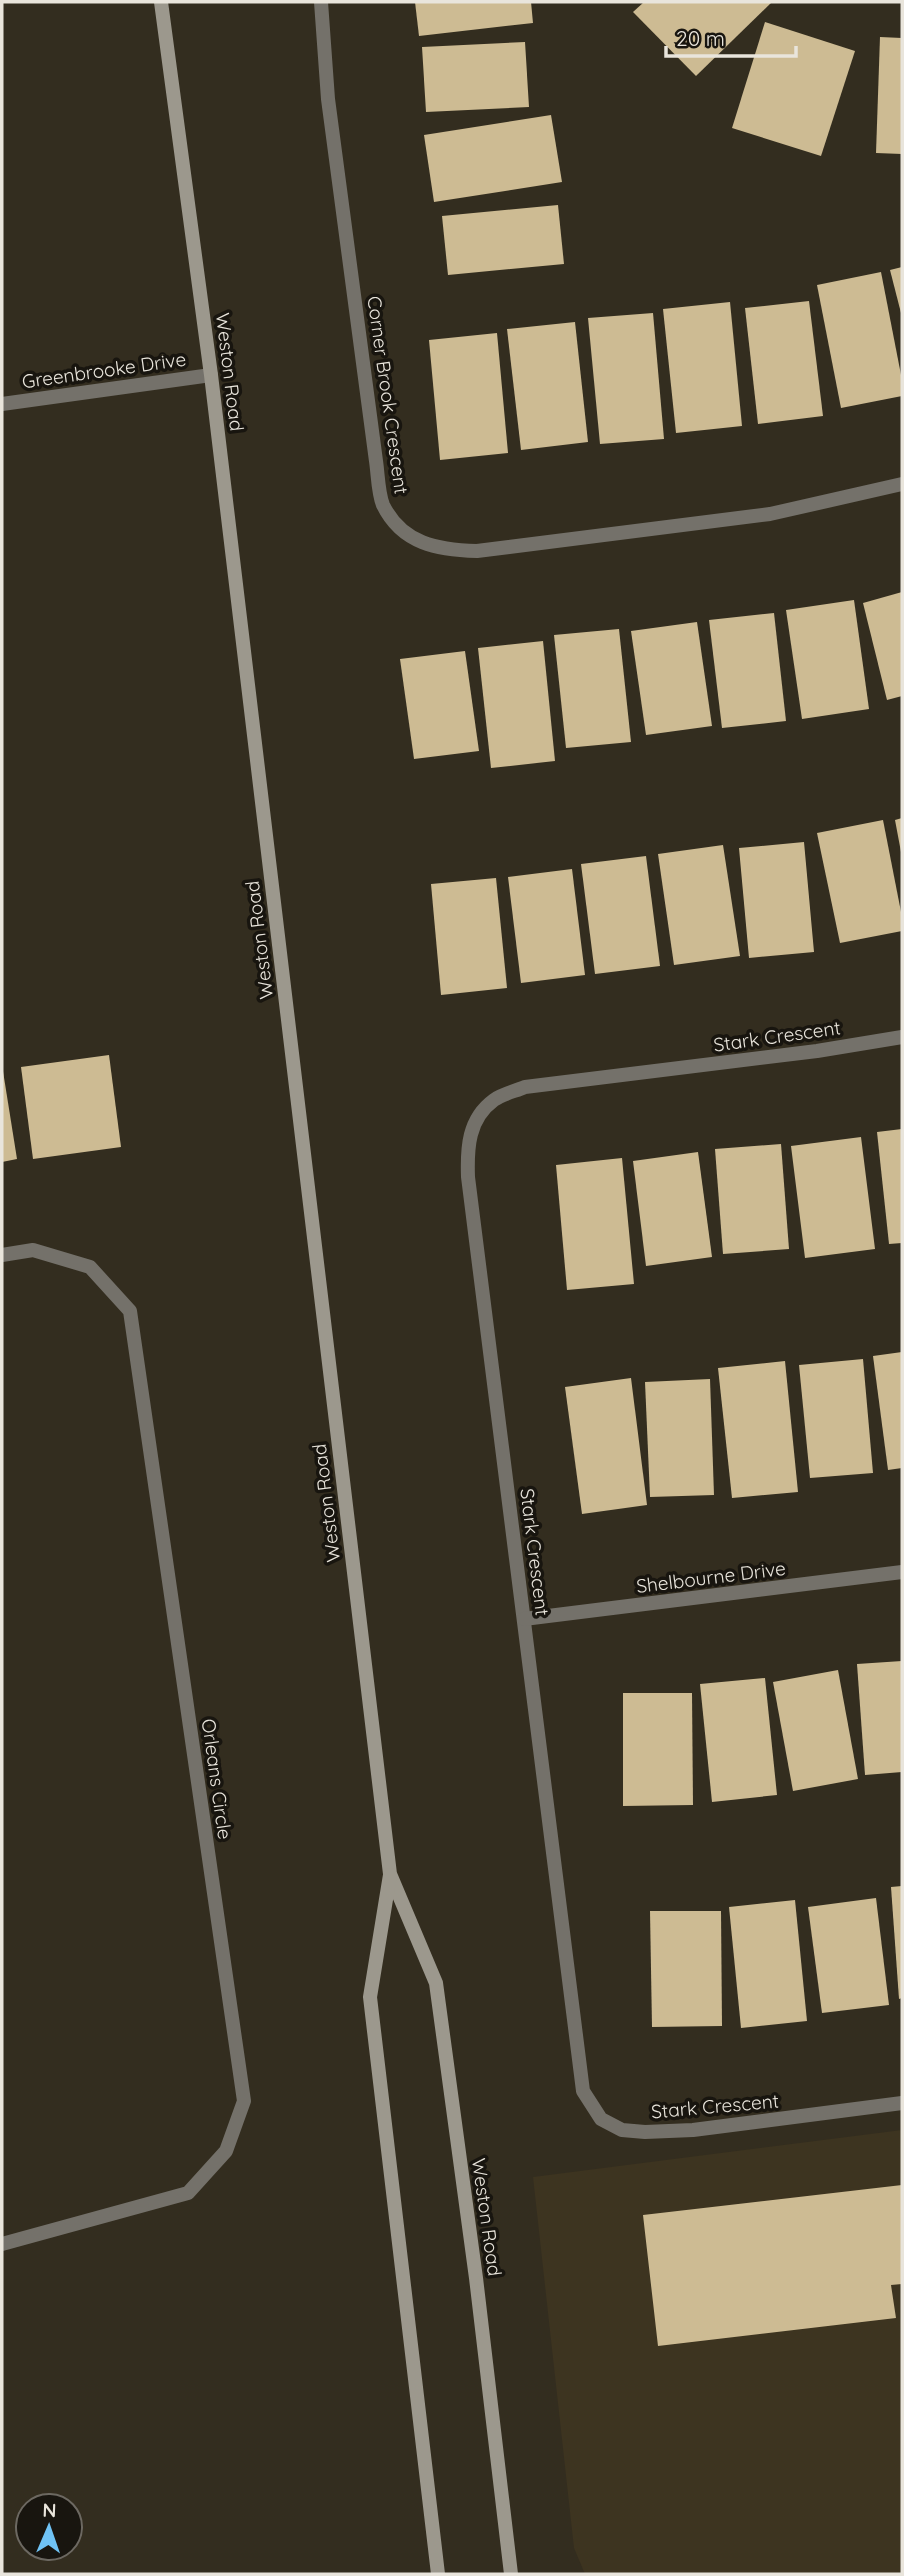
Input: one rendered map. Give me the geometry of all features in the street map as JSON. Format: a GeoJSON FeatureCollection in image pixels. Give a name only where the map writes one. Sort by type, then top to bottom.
{"type":"FeatureCollection","features":[{"type":"Feature","properties":{"kind":"main road","name":"Weston Road"},"geometry":{"type":"LineString","coordinates":[[161,2],[211,374],[390,1874],[370,1997],[438,2574]]}},
{"type":"Feature","properties":{"kind":"main road","name":"Weston Road"},"geometry":{"type":"LineString","coordinates":[[390,1874],[436,1983],[476,2278],[511,2574]]}},
{"type":"Feature","properties":{"kind":"street","name":"Corner Brook Crescent"},"geometry":{"type":"LineString","coordinates":[[321,2],[328,99],[378,472],[383,504],[400,527],[422,543],[447,550],[477,551],[770,514],[902,484]]}},
{"type":"Feature","properties":{"kind":"street","name":"Greenbrooke Drive"},"geometry":{"type":"LineString","coordinates":[[2,404],[211,374]]}},
{"type":"Feature","properties":{"kind":"street","name":"Stark Crescent"},"geometry":{"type":"LineString","coordinates":[[902,1037],[817,1051],[525,1087],[495,1100],[475,1120],[467,1150],[468,1177],[583,2091],[601,2119],[622,2130],[693,2130],[902,2104]]}},
{"type":"Feature","properties":{"kind":"street","name":"Orleans Circle"},"geometry":{"type":"LineString","coordinates":[[2,1255],[33,1250],[90,1267],[130,1311],[244,2101],[226,2151],[188,2193],[2,2244]]}},
{"type":"Feature","properties":{"kind":"street","name":"Shelbourne Drive"},"geometry":{"type":"LineString","coordinates":[[524,1619],[902,1573]]}},
{"type":"Feature","properties":{"kind":"shaded area"},"geometry":{"type":"Polygon","coordinates":[[[902,2130],[902,2574],[585,2574],[574,2548],[533,2177],[902,2130]]]}},
{"type":"Feature","properties":{"kind":"building"},"geometry":{"type":"Polygon","coordinates":[[[415,2],[531,2],[533,23],[419,36],[415,2]]]}},
{"type":"Feature","properties":{"kind":"building"},"geometry":{"type":"Polygon","coordinates":[[[644,2],[772,2],[696,76],[633,12],[644,2]]]}},
{"type":"Feature","properties":{"kind":"building"},"geometry":{"type":"Polygon","coordinates":[[[765,22],[855,51],[821,156],[732,128],[765,22]]]}},
{"type":"Feature","properties":{"kind":"building"},"geometry":{"type":"Polygon","coordinates":[[[880,37],[902,38],[902,154],[876,153],[880,37]]]}},
{"type":"Feature","properties":{"kind":"building"},"geometry":{"type":"Polygon","coordinates":[[[525,42],[529,107],[426,112],[422,47],[525,42]]]}},
{"type":"Feature","properties":{"kind":"building"},"geometry":{"type":"Polygon","coordinates":[[[551,115],[562,182],[434,202],[424,135],[551,115]]]}},
{"type":"Feature","properties":{"kind":"building"},"geometry":{"type":"Polygon","coordinates":[[[558,205],[564,264],[448,275],[442,216],[558,205]]]}},
{"type":"Feature","properties":{"kind":"building"},"geometry":{"type":"Polygon","coordinates":[[[902,267],[902,313],[901,313],[890,270],[902,267]]]}},
{"type":"Feature","properties":{"kind":"building"},"geometry":{"type":"Polygon","coordinates":[[[881,272],[902,380],[902,396],[841,408],[817,285],[881,272]]]}},
{"type":"Feature","properties":{"kind":"building"},"geometry":{"type":"Polygon","coordinates":[[[809,301],[823,416],[758,424],[745,308],[809,301]]]}},
{"type":"Feature","properties":{"kind":"building"},"geometry":{"type":"Polygon","coordinates":[[[730,302],[742,426],[676,433],[663,309],[730,302]]]}},
{"type":"Feature","properties":{"kind":"building"},"geometry":{"type":"Polygon","coordinates":[[[653,313],[664,439],[600,444],[588,318],[653,313]]]}},
{"type":"Feature","properties":{"kind":"building"},"geometry":{"type":"Polygon","coordinates":[[[575,322],[588,442],[521,450],[507,329],[575,322]]]}},
{"type":"Feature","properties":{"kind":"building"},"geometry":{"type":"Polygon","coordinates":[[[497,333],[508,453],[440,460],[429,340],[497,333]]]}},
{"type":"Feature","properties":{"kind":"building"},"geometry":{"type":"Polygon","coordinates":[[[902,592],[902,696],[887,700],[863,603],[902,592]]]}},
{"type":"Feature","properties":{"kind":"building"},"geometry":{"type":"Polygon","coordinates":[[[854,600],[869,709],[802,719],[786,610],[854,600]]]}},
{"type":"Feature","properties":{"kind":"building"},"geometry":{"type":"Polygon","coordinates":[[[774,613],[786,721],[722,728],[709,620],[774,613]]]}},
{"type":"Feature","properties":{"kind":"building"},"geometry":{"type":"Polygon","coordinates":[[[697,622],[712,726],[646,735],[631,631],[697,622]]]}},
{"type":"Feature","properties":{"kind":"building"},"geometry":{"type":"Polygon","coordinates":[[[619,629],[631,742],[566,748],[554,635],[619,629]]]}},
{"type":"Feature","properties":{"kind":"building"},"geometry":{"type":"Polygon","coordinates":[[[543,641],[555,761],[491,768],[478,648],[543,641]]]}},
{"type":"Feature","properties":{"kind":"building"},"geometry":{"type":"Polygon","coordinates":[[[465,651],[479,751],[414,759],[400,659],[465,651]]]}},
{"type":"Feature","properties":{"kind":"building"},"geometry":{"type":"Polygon","coordinates":[[[902,818],[902,852],[901,852],[895,820],[902,818]]]}},
{"type":"Feature","properties":{"kind":"building"},"geometry":{"type":"Polygon","coordinates":[[[883,820],[902,917],[902,931],[840,943],[817,833],[883,820]]]}},
{"type":"Feature","properties":{"kind":"building"},"geometry":{"type":"Polygon","coordinates":[[[804,842],[814,952],[749,958],[739,848],[804,842]]]}},
{"type":"Feature","properties":{"kind":"building"},"geometry":{"type":"Polygon","coordinates":[[[723,845],[740,956],[674,965],[658,854],[723,845]]]}},
{"type":"Feature","properties":{"kind":"building"},"geometry":{"type":"Polygon","coordinates":[[[646,856],[660,966],[595,974],[581,864],[646,856]]]}},
{"type":"Feature","properties":{"kind":"building"},"geometry":{"type":"Polygon","coordinates":[[[572,869],[585,975],[521,983],[508,877],[572,869]]]}},
{"type":"Feature","properties":{"kind":"building"},"geometry":{"type":"Polygon","coordinates":[[[496,878],[507,988],[441,995],[431,884],[496,878]]]}},
{"type":"Feature","properties":{"kind":"building"},"geometry":{"type":"Polygon","coordinates":[[[109,1055],[121,1147],[33,1159],[21,1067],[109,1055]]]}},
{"type":"Feature","properties":{"kind":"building"},"geometry":{"type":"Polygon","coordinates":[[[2,1065],[17,1159],[2,1162],[2,1065]]]}},
{"type":"Feature","properties":{"kind":"building"},"geometry":{"type":"Polygon","coordinates":[[[902,1129],[902,1243],[889,1244],[877,1132],[902,1129]]]}},
{"type":"Feature","properties":{"kind":"building"},"geometry":{"type":"Polygon","coordinates":[[[861,1137],[875,1249],[805,1258],[791,1146],[861,1137]]]}},
{"type":"Feature","properties":{"kind":"building"},"geometry":{"type":"Polygon","coordinates":[[[781,1144],[789,1249],[723,1254],[715,1149],[781,1144]]]}},
{"type":"Feature","properties":{"kind":"building"},"geometry":{"type":"Polygon","coordinates":[[[698,1152],[712,1257],[646,1266],[633,1161],[698,1152]]]}},
{"type":"Feature","properties":{"kind":"building"},"geometry":{"type":"Polygon","coordinates":[[[622,1158],[634,1284],[567,1290],[556,1165],[622,1158]]]}},
{"type":"Feature","properties":{"kind":"building"},"geometry":{"type":"Polygon","coordinates":[[[902,1352],[902,1468],[888,1470],[873,1356],[902,1352]]]}},
{"type":"Feature","properties":{"kind":"building"},"geometry":{"type":"Polygon","coordinates":[[[863,1359],[873,1473],[810,1478],[799,1365],[863,1359]]]}},
{"type":"Feature","properties":{"kind":"building"},"geometry":{"type":"Polygon","coordinates":[[[785,1361],[798,1492],[732,1498],[718,1368],[785,1361]]]}},
{"type":"Feature","properties":{"kind":"building"},"geometry":{"type":"Polygon","coordinates":[[[631,1378],[647,1505],[582,1514],[565,1387],[631,1378]]]}},
{"type":"Feature","properties":{"kind":"building"},"geometry":{"type":"Polygon","coordinates":[[[710,1379],[714,1495],[650,1497],[645,1382],[710,1379]]]}},
{"type":"Feature","properties":{"kind":"building"},"geometry":{"type":"Polygon","coordinates":[[[902,1661],[902,1772],[865,1775],[857,1664],[902,1661]]]}},
{"type":"Feature","properties":{"kind":"building"},"geometry":{"type":"Polygon","coordinates":[[[838,1670],[858,1779],[793,1791],[773,1682],[838,1670]]]}},
{"type":"Feature","properties":{"kind":"building"},"geometry":{"type":"Polygon","coordinates":[[[765,1678],[777,1795],[712,1802],[700,1684],[765,1678]]]}},
{"type":"Feature","properties":{"kind":"building"},"geometry":{"type":"Polygon","coordinates":[[[623,1693],[692,1693],[693,1805],[623,1806],[623,1693]]]}},
{"type":"Feature","properties":{"kind":"building"},"geometry":{"type":"Polygon","coordinates":[[[902,1886],[902,1998],[899,1999],[891,1887],[902,1886]]]}},
{"type":"Feature","properties":{"kind":"building"},"geometry":{"type":"Polygon","coordinates":[[[876,1898],[889,2005],[822,2013],[808,1907],[876,1898]]]}},
{"type":"Feature","properties":{"kind":"building"},"geometry":{"type":"Polygon","coordinates":[[[795,1900],[807,2021],[741,2028],[729,1907],[795,1900]]]}},
{"type":"Feature","properties":{"kind":"building"},"geometry":{"type":"Polygon","coordinates":[[[650,1911],[721,1911],[722,2026],[652,2027],[650,1911]]]}},
{"type":"Feature","properties":{"kind":"building"},"geometry":{"type":"Polygon","coordinates":[[[902,2185],[902,2284],[891,2285],[896,2318],[658,2346],[643,2215],[902,2185]]]}}]}
